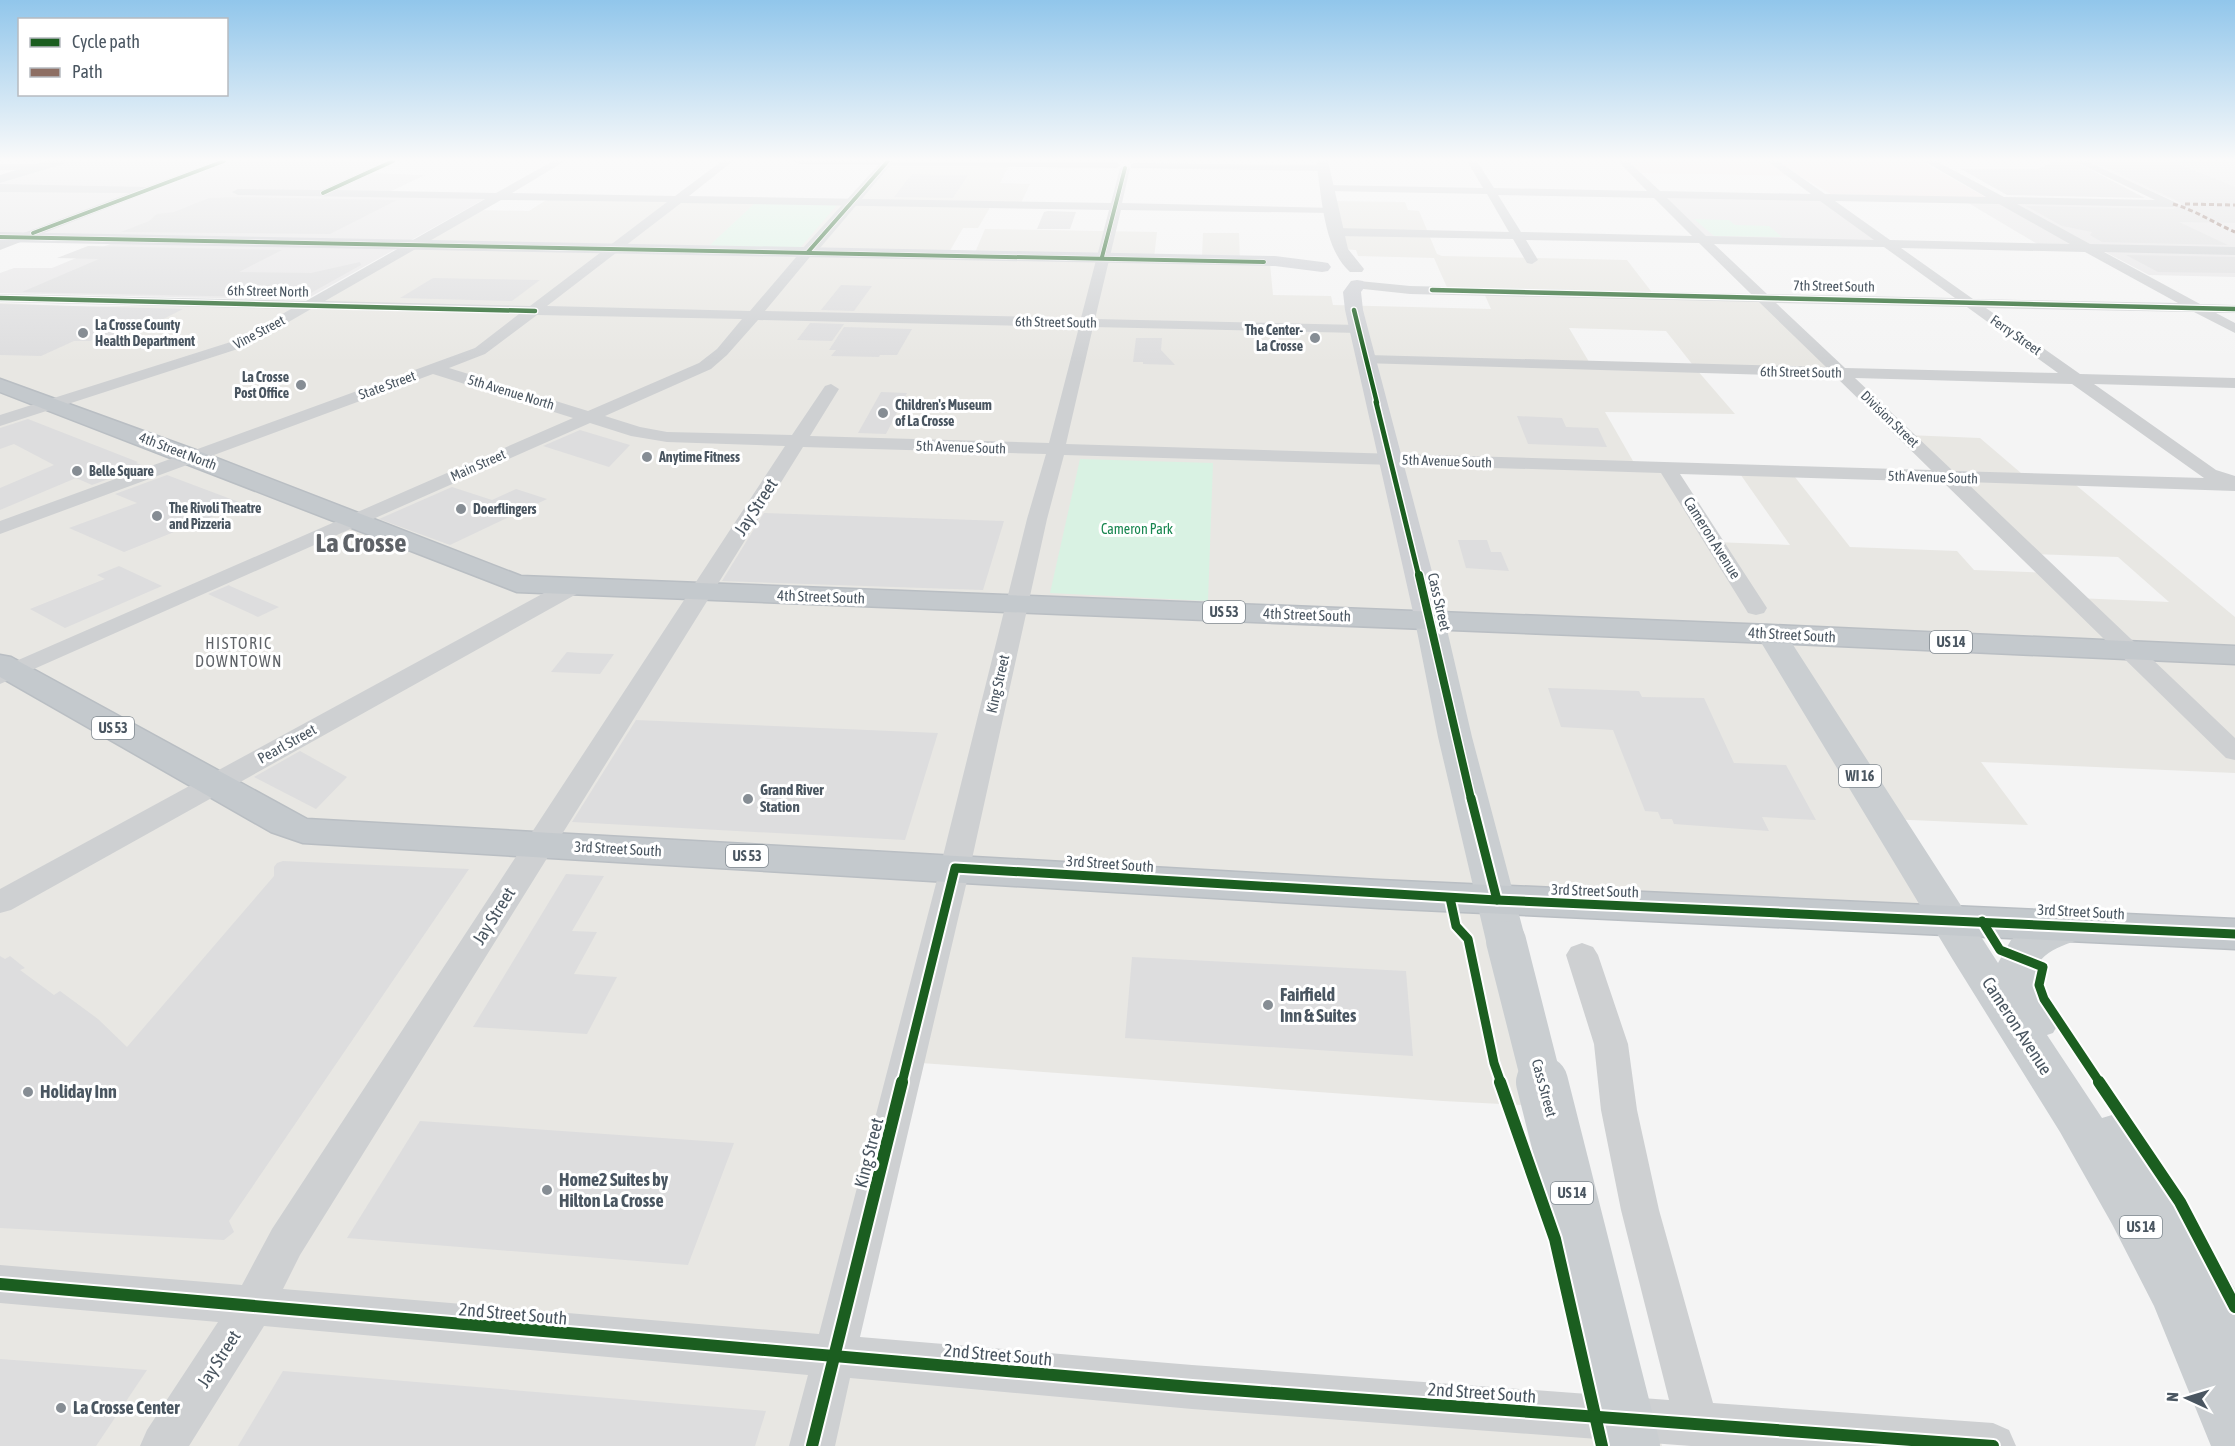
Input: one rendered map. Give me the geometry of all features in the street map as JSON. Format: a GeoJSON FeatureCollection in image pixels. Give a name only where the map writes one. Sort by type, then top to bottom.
{"type":"FeatureCollection","features":[{"type":"Feature","properties":{"kind":"highway","name":"4th Street North"},"geometry":{"type":"LineString","coordinates":[[0,385],[355,520]]}},
{"type":"Feature","properties":{"kind":"highway","name":"4th Street South"},"geometry":{"type":"LineString","coordinates":[[355,520],[517,584],[1430,621],[1763,621],[1824,636],[2235,655]]}},
{"type":"Feature","properties":{"kind":"highway","name":"3rd Street South"},"geometry":{"type":"LineString","coordinates":[[4,671],[284,824],[303,831],[955,868],[1502,921],[1948,919],[2235,934]]}},
{"type":"Feature","properties":{"kind":"main road"},"geometry":{"type":"LineString","coordinates":[[0,237],[1264,262],[1323,266],[1360,279]]}},
{"type":"Feature","properties":{"kind":"main road"},"geometry":{"type":"LineString","coordinates":[[1264,262],[1293,267],[1308,278],[1323,266]]}},
{"type":"Feature","properties":{"kind":"main road"},"geometry":{"type":"LineString","coordinates":[[1357,320],[1334,289],[1360,279]]}},
{"type":"Feature","properties":{"kind":"main road","name":"Cass Street"},"geometry":{"type":"LineString","coordinates":[[1360,279],[1352,292],[1357,320],[1430,621],[1455,737],[1636,1437]]}},
{"type":"Feature","properties":{"kind":"main road","name":"Cameron Avenue"},"geometry":{"type":"LineString","coordinates":[[1763,621],[1948,919],[2035,1034],[2077,1118],[2156,1255],[2180,1304],[2235,1434]]}},
{"type":"Feature","properties":{"kind":"main road"},"geometry":{"type":"LineString","coordinates":[[2079,926],[2045,935],[2035,941],[2023,953],[2015,969],[2015,980],[2035,1034],[2174,1228],[2235,1345]]}},
{"type":"Feature","properties":{"kind":"street"},"geometry":{"type":"LineString","coordinates":[[0,246],[46,228]]}},
{"type":"Feature","properties":{"kind":"street","name":"Vine Street"},"geometry":{"type":"LineString","coordinates":[[0,421],[231,348],[443,228]]}},
{"type":"Feature","properties":{"kind":"street","name":"State Street"},"geometry":{"type":"LineString","coordinates":[[0,528],[480,351],[641,228]]}},
{"type":"Feature","properties":{"kind":"street","name":"Main Street"},"geometry":{"type":"LineString","coordinates":[[4,671],[711,363],[829,228]]}},
{"type":"Feature","properties":{"kind":"street","name":"King Street"},"geometry":{"type":"LineString","coordinates":[[812,1446],[955,868],[1037,519],[1109,228]]}},
{"type":"Feature","properties":{"kind":"street"},"geometry":{"type":"LineString","coordinates":[[1335,228],[1341,249],[1360,279]]}},
{"type":"Feature","properties":{"kind":"street"},"geometry":{"type":"LineString","coordinates":[[1513,228],[1533,260]]}},
{"type":"Feature","properties":{"kind":"street","name":"Division Street"},"geometry":{"type":"LineString","coordinates":[[1691,228],[2235,752]]}},
{"type":"Feature","properties":{"kind":"street","name":"Ferry Street"},"geometry":{"type":"LineString","coordinates":[[1868,228],[2209,474],[2235,484]]}},
{"type":"Feature","properties":{"kind":"street"},"geometry":{"type":"LineString","coordinates":[[2053,228],[2235,328]]}},
{"type":"Feature","properties":{"kind":"street"},"geometry":{"type":"LineString","coordinates":[[1336,232],[2235,251]]}},
{"type":"Feature","properties":{"kind":"street"},"geometry":{"type":"LineString","coordinates":[[1323,266],[1338,259],[1341,249]]}},
{"type":"Feature","properties":{"kind":"street","name":"7th Street South"},"geometry":{"type":"LineString","coordinates":[[1360,279],[1398,289],[2235,309]]}},
{"type":"Feature","properties":{"kind":"street","name":"6th Street North"},"geometry":{"type":"LineString","coordinates":[[0,298],[754,315]]}},
{"type":"Feature","properties":{"kind":"street","name":"6th Street South"},"geometry":{"type":"LineString","coordinates":[[754,315],[1086,323],[1357,320]]}},
{"type":"Feature","properties":{"kind":"street","name":"6th Street South"},"geometry":{"type":"LineString","coordinates":[[1366,360],[2235,383]]}},
{"type":"Feature","properties":{"kind":"street","name":"5th Avenue North"},"geometry":{"type":"LineString","coordinates":[[432,368],[590,416]]}},
{"type":"Feature","properties":{"kind":"street","name":"Jay Street"},"geometry":{"type":"LineString","coordinates":[[162,1446],[253,1306],[286,1242],[831,389]]}},
{"type":"Feature","properties":{"kind":"street","name":"5th Avenue South"},"geometry":{"type":"LineString","coordinates":[[590,416],[655,436],[1056,450],[2235,484]]}},
{"type":"Feature","properties":{"kind":"street","name":"Cameron Avenue"},"geometry":{"type":"LineString","coordinates":[[1668,468],[1763,621]]}},
{"type":"Feature","properties":{"kind":"street","name":"Pearl Street"},"geometry":{"type":"LineString","coordinates":[[0,902],[574,586]]}},
{"type":"Feature","properties":{"kind":"street"},"geometry":{"type":"LineString","coordinates":[[1582,955],[1611,1044],[1619,1110],[1640,1210],[1697,1424]]}},
{"type":"Feature","properties":{"kind":"street","name":"2nd Street South"},"geometry":{"type":"LineString","coordinates":[[0,1284],[1192,1387],[1636,1437],[1697,1424],[1993,1446]]}},
{"type":"Feature","properties":{"kind":"shaded area"},"geometry":{"type":"Polygon","coordinates":[[[0,228],[432,228],[305,300],[0,293],[0,273],[14,268],[52,268],[127,237],[0,233],[0,228]]]}},
{"type":"Feature","properties":{"kind":"shaded area"},"geometry":{"type":"Polygon","coordinates":[[[444,228],[963,228],[948,254],[974,255],[985,229],[1157,232],[1154,258],[1202,257],[1203,233],[1239,233],[1240,263],[1270,264],[1273,295],[1331,296],[1333,305],[1491,309],[1484,293],[1449,292],[1434,258],[1358,256],[1356,250],[1341,249],[1336,228],[1426,228],[1437,254],[1442,256],[1627,260],[1654,295],[1763,298],[1843,373],[1697,370],[1735,414],[1605,412],[1633,461],[1640,467],[1668,469],[1714,542],[1790,545],[1738,471],[1791,472],[1850,547],[1957,551],[1974,570],[2050,573],[2076,598],[2169,602],[2118,557],[2030,554],[1907,435],[1980,438],[2028,479],[2071,481],[2235,617],[2235,773],[1981,762],[2028,825],[1887,819],[1948,919],[1498,901],[1557,1107],[1443,1101],[907,1062],[834,1356],[1655,1421],[1662,1446],[0,1446],[0,303],[87,307],[210,304],[308,306],[444,228]],[[1569,328],[1592,367],[1696,369],[1666,331],[1569,328]]]}},
{"type":"Feature","properties":{"kind":"shaded area"},"geometry":{"type":"Polygon","coordinates":[[[1691,228],[1868,228],[1889,244],[1702,240],[1691,228]]]}},
{"type":"Feature","properties":{"kind":"shaded area"},"geometry":{"type":"Polygon","coordinates":[[[2011,228],[2235,228],[2235,277],[2149,275],[2094,246],[2039,245],[2011,228]]]}},
{"type":"Feature","properties":{"kind":"green space"},"geometry":{"type":"Polygon","coordinates":[[[728,228],[817,228],[799,249],[708,247],[728,228]]]}},
{"type":"Feature","properties":{"kind":"green space"},"geometry":{"type":"Polygon","coordinates":[[[1705,228],[1772,228],[1782,237],[1714,236],[1705,228]]]}},
{"type":"Feature","properties":{"kind":"green space","name":"Cameron Park"},"geometry":{"type":"Polygon","coordinates":[[[1080,459],[1213,463],[1208,601],[1050,593],[1080,459]]]}},
{"type":"Feature","properties":{"kind":"building"},"geometry":{"type":"Polygon","coordinates":[[[130,228],[341,228],[330,234],[121,232],[130,228]]]}},
{"type":"Feature","properties":{"kind":"building"},"geometry":{"type":"Polygon","coordinates":[[[2074,228],[2193,228],[2228,245],[2102,242],[2090,235],[2092,232],[2074,228]]]}},
{"type":"Feature","properties":{"kind":"building"},"geometry":{"type":"Polygon","coordinates":[[[88,246],[282,250],[239,272],[311,273],[360,262],[361,265],[302,298],[22,292],[99,259],[57,258],[88,246]]]}},
{"type":"Feature","properties":{"kind":"building"},"geometry":{"type":"Polygon","coordinates":[[[2126,255],[2235,257],[2235,273],[2158,272],[2126,255]]]}},
{"type":"Feature","properties":{"kind":"building"},"geometry":{"type":"Polygon","coordinates":[[[433,278],[540,280],[512,301],[400,298],[433,278]]]}},
{"type":"Feature","properties":{"kind":"building"},"geometry":{"type":"Polygon","coordinates":[[[841,285],[872,286],[854,311],[821,310],[841,285]]]}},
{"type":"Feature","properties":{"kind":"building"},"geometry":{"type":"Polygon","coordinates":[[[0,304],[183,309],[138,332],[130,332],[114,338],[99,337],[90,341],[74,341],[41,356],[0,355],[0,304]]]}},
{"type":"Feature","properties":{"kind":"building"},"geometry":{"type":"Polygon","coordinates":[[[810,323],[844,324],[832,341],[797,340],[810,323]]]}},
{"type":"Feature","properties":{"kind":"building"},"geometry":{"type":"Polygon","coordinates":[[[844,327],[912,329],[897,355],[831,356],[836,350],[829,350],[844,327]]]}},
{"type":"Feature","properties":{"kind":"building"},"geometry":{"type":"Polygon","coordinates":[[[1136,338],[1162,338],[1161,350],[1175,365],[1133,362],[1136,338]]]}},
{"type":"Feature","properties":{"kind":"building","name":"Children's Museum of La Crosse"},"geometry":{"type":"Polygon","coordinates":[[[881,392],[907,393],[886,434],[858,433],[881,392]]]}},
{"type":"Feature","properties":{"kind":"building"},"geometry":{"type":"Polygon","coordinates":[[[1517,416],[1562,418],[1566,427],[1598,428],[1607,447],[1528,444],[1517,416]]]}},
{"type":"Feature","properties":{"kind":"building","name":"Belle Square"},"geometry":{"type":"Polygon","coordinates":[[[28,419],[144,466],[92,485],[76,478],[0,510],[0,488],[54,465],[14,444],[0,449],[0,428],[28,419]]]}},
{"type":"Feature","properties":{"kind":"building"},"geometry":{"type":"Polygon","coordinates":[[[580,430],[630,445],[609,467],[543,446],[580,430]]]}},
{"type":"Feature","properties":{"kind":"building","name":"The Rivoli Theatre and Pizzeria"},"geometry":{"type":"Polygon","coordinates":[[[167,475],[244,504],[124,552],[69,528],[137,503],[115,494],[167,475]]]}},
{"type":"Feature","properties":{"kind":"building","name":"Doerflingers"},"geometry":{"type":"Polygon","coordinates":[[[452,487],[492,500],[516,489],[547,499],[450,545],[379,519],[452,487]]]}},
{"type":"Feature","properties":{"kind":"building"},"geometry":{"type":"Polygon","coordinates":[[[764,513],[1004,521],[983,590],[722,581],[764,513]]]}},
{"type":"Feature","properties":{"kind":"building"},"geometry":{"type":"Polygon","coordinates":[[[1458,540],[1487,540],[1491,552],[1501,552],[1509,571],[1466,568],[1458,540]]]}},
{"type":"Feature","properties":{"kind":"building"},"geometry":{"type":"Polygon","coordinates":[[[119,566],[162,586],[65,628],[30,609],[105,579],[97,575],[119,566]]]}},
{"type":"Feature","properties":{"kind":"building"},"geometry":{"type":"Polygon","coordinates":[[[229,585],[279,607],[258,617],[208,594],[229,585]]]}},
{"type":"Feature","properties":{"kind":"building"},"geometry":{"type":"Polygon","coordinates":[[[567,652],[614,654],[600,674],[551,672],[567,652]]]}},
{"type":"Feature","properties":{"kind":"building"},"geometry":{"type":"Polygon","coordinates":[[[1548,688],[1639,691],[1642,697],[1704,698],[1734,763],[1786,765],[1816,820],[1762,817],[1769,831],[1674,824],[1672,819],[1661,819],[1658,812],[1645,811],[1613,730],[1561,727],[1548,688]]]}},
{"type":"Feature","properties":{"kind":"building","name":"Grand River Station"},"geometry":{"type":"Polygon","coordinates":[[[636,720],[938,733],[905,840],[572,822],[636,720]]]}},
{"type":"Feature","properties":{"kind":"building"},"geometry":{"type":"Polygon","coordinates":[[[300,751],[347,777],[316,809],[254,777],[300,751]]]}},
{"type":"Feature","properties":{"kind":"building"},"geometry":{"type":"Polygon","coordinates":[[[283,861],[469,869],[229,1221],[234,1232],[224,1240],[0,1228],[0,956],[5,959],[10,956],[25,968],[20,970],[54,995],[60,991],[98,1019],[127,1047],[274,876],[274,867],[277,863],[283,861]]]}},
{"type":"Feature","properties":{"kind":"building"},"geometry":{"type":"Polygon","coordinates":[[[566,874],[604,876],[572,931],[597,932],[574,974],[617,977],[587,1034],[473,1027],[566,874]]]}},
{"type":"Feature","properties":{"kind":"building","name":"Fairfield Inn & Suites"},"geometry":{"type":"Polygon","coordinates":[[[1132,957],[1406,971],[1413,1056],[1125,1038],[1132,957]]]}},
{"type":"Feature","properties":{"kind":"building","name":"Home2 Suites by Hilton La Crosse"},"geometry":{"type":"Polygon","coordinates":[[[420,1121],[734,1143],[688,1265],[347,1238],[420,1121]]]}},
{"type":"Feature","properties":{"kind":"building","name":"La Crosse Center"},"geometry":{"type":"Polygon","coordinates":[[[0,1359],[147,1370],[96,1446],[0,1446],[0,1359]]]}},
{"type":"Feature","properties":{"kind":"building"},"geometry":{"type":"Polygon","coordinates":[[[283,1371],[766,1411],[755,1446],[238,1446],[283,1371]]]}},
{"type":"Feature","properties":{"kind":"marked path"},"geometry":{"type":"LineString","coordinates":[[2227,228],[2235,232]]}},
{"type":"Feature","properties":{"kind":"cycle path"},"geometry":{"type":"LineString","coordinates":[[33,233],[45,228]]}},
{"type":"Feature","properties":{"kind":"cycle path"},"geometry":{"type":"LineString","coordinates":[[808,252],[829,228]]}},
{"type":"Feature","properties":{"kind":"cycle path"},"geometry":{"type":"LineString","coordinates":[[1102,257],[1109,228]]}},
{"type":"Feature","properties":{"kind":"cycle path"},"geometry":{"type":"LineString","coordinates":[[0,237],[1264,262]]}},
{"type":"Feature","properties":{"kind":"cycle path"},"geometry":{"type":"LineString","coordinates":[[1432,290],[2235,309]]}},
{"type":"Feature","properties":{"kind":"cycle path"},"geometry":{"type":"LineString","coordinates":[[0,298],[535,311]]}},
{"type":"Feature","properties":{"kind":"cycle path"},"geometry":{"type":"LineString","coordinates":[[1354,310],[1430,621],[1455,737],[1497,900]]}},
{"type":"Feature","properties":{"kind":"cycle path"},"geometry":{"type":"LineString","coordinates":[[812,1446],[955,868],[1497,900],[2235,934]]}},
{"type":"Feature","properties":{"kind":"cycle path"},"geometry":{"type":"LineString","coordinates":[[1450,898],[1456,926],[1468,939],[1494,1063],[1555,1239],[1602,1446]]}},
{"type":"Feature","properties":{"kind":"cycle path"},"geometry":{"type":"LineString","coordinates":[[1982,921],[2000,950],[2043,967],[2039,985],[2044,999],[2180,1202],[2235,1307]]}},
{"type":"Feature","properties":{"kind":"cycle path"},"geometry":{"type":"LineString","coordinates":[[0,1284],[1192,1387],[1993,1446]]}},
{"type":"Feature","properties":{"kind":"place","name":"La Crosse County Health Department"},"geometry":{"type":"Point","coordinates":[83,333]}},
{"type":"Feature","properties":{"kind":"place","name":"The Center- La Crosse"},"geometry":{"type":"Point","coordinates":[1315,338]}},
{"type":"Feature","properties":{"kind":"place","name":"La Crosse Post Office"},"geometry":{"type":"Point","coordinates":[301,385]}},
{"type":"Feature","properties":{"kind":"place","name":"Children's Museum of La Crosse"},"geometry":{"type":"Point","coordinates":[883,413]}},
{"type":"Feature","properties":{"kind":"place","name":"Anytime Fitness"},"geometry":{"type":"Point","coordinates":[647,457]}},
{"type":"Feature","properties":{"kind":"place","name":"Belle Square"},"geometry":{"type":"Point","coordinates":[77,471]}},
{"type":"Feature","properties":{"kind":"place","name":"Doerflingers"},"geometry":{"type":"Point","coordinates":[461,509]}},
{"type":"Feature","properties":{"kind":"place","name":"The Rivoli Theatre and Pizzeria"},"geometry":{"type":"Point","coordinates":[157,516]}},
{"type":"Feature","properties":{"kind":"place","name":"Grand River Station"},"geometry":{"type":"Point","coordinates":[748,799]}},
{"type":"Feature","properties":{"kind":"place","name":"Fairfield Inn & Suites"},"geometry":{"type":"Point","coordinates":[1268,1005]}},
{"type":"Feature","properties":{"kind":"place","name":"Holiday Inn"},"geometry":{"type":"Point","coordinates":[28,1092]}},
{"type":"Feature","properties":{"kind":"place","name":"Home2 Suites by Hilton La Crosse"},"geometry":{"type":"Point","coordinates":[547,1190]}},
{"type":"Feature","properties":{"kind":"place","name":"La Crosse Center"},"geometry":{"type":"Point","coordinates":[61,1408]}},
{"type":"Feature","properties":{"kind":"district","name":"La Crosse"},"geometry":{"type":"Point","coordinates":[361,543]}},
{"type":"Feature","properties":{"kind":"district","name":"HISTORIC DOWNTOWN"},"geometry":{"type":"Point","coordinates":[239,652]}}]}
